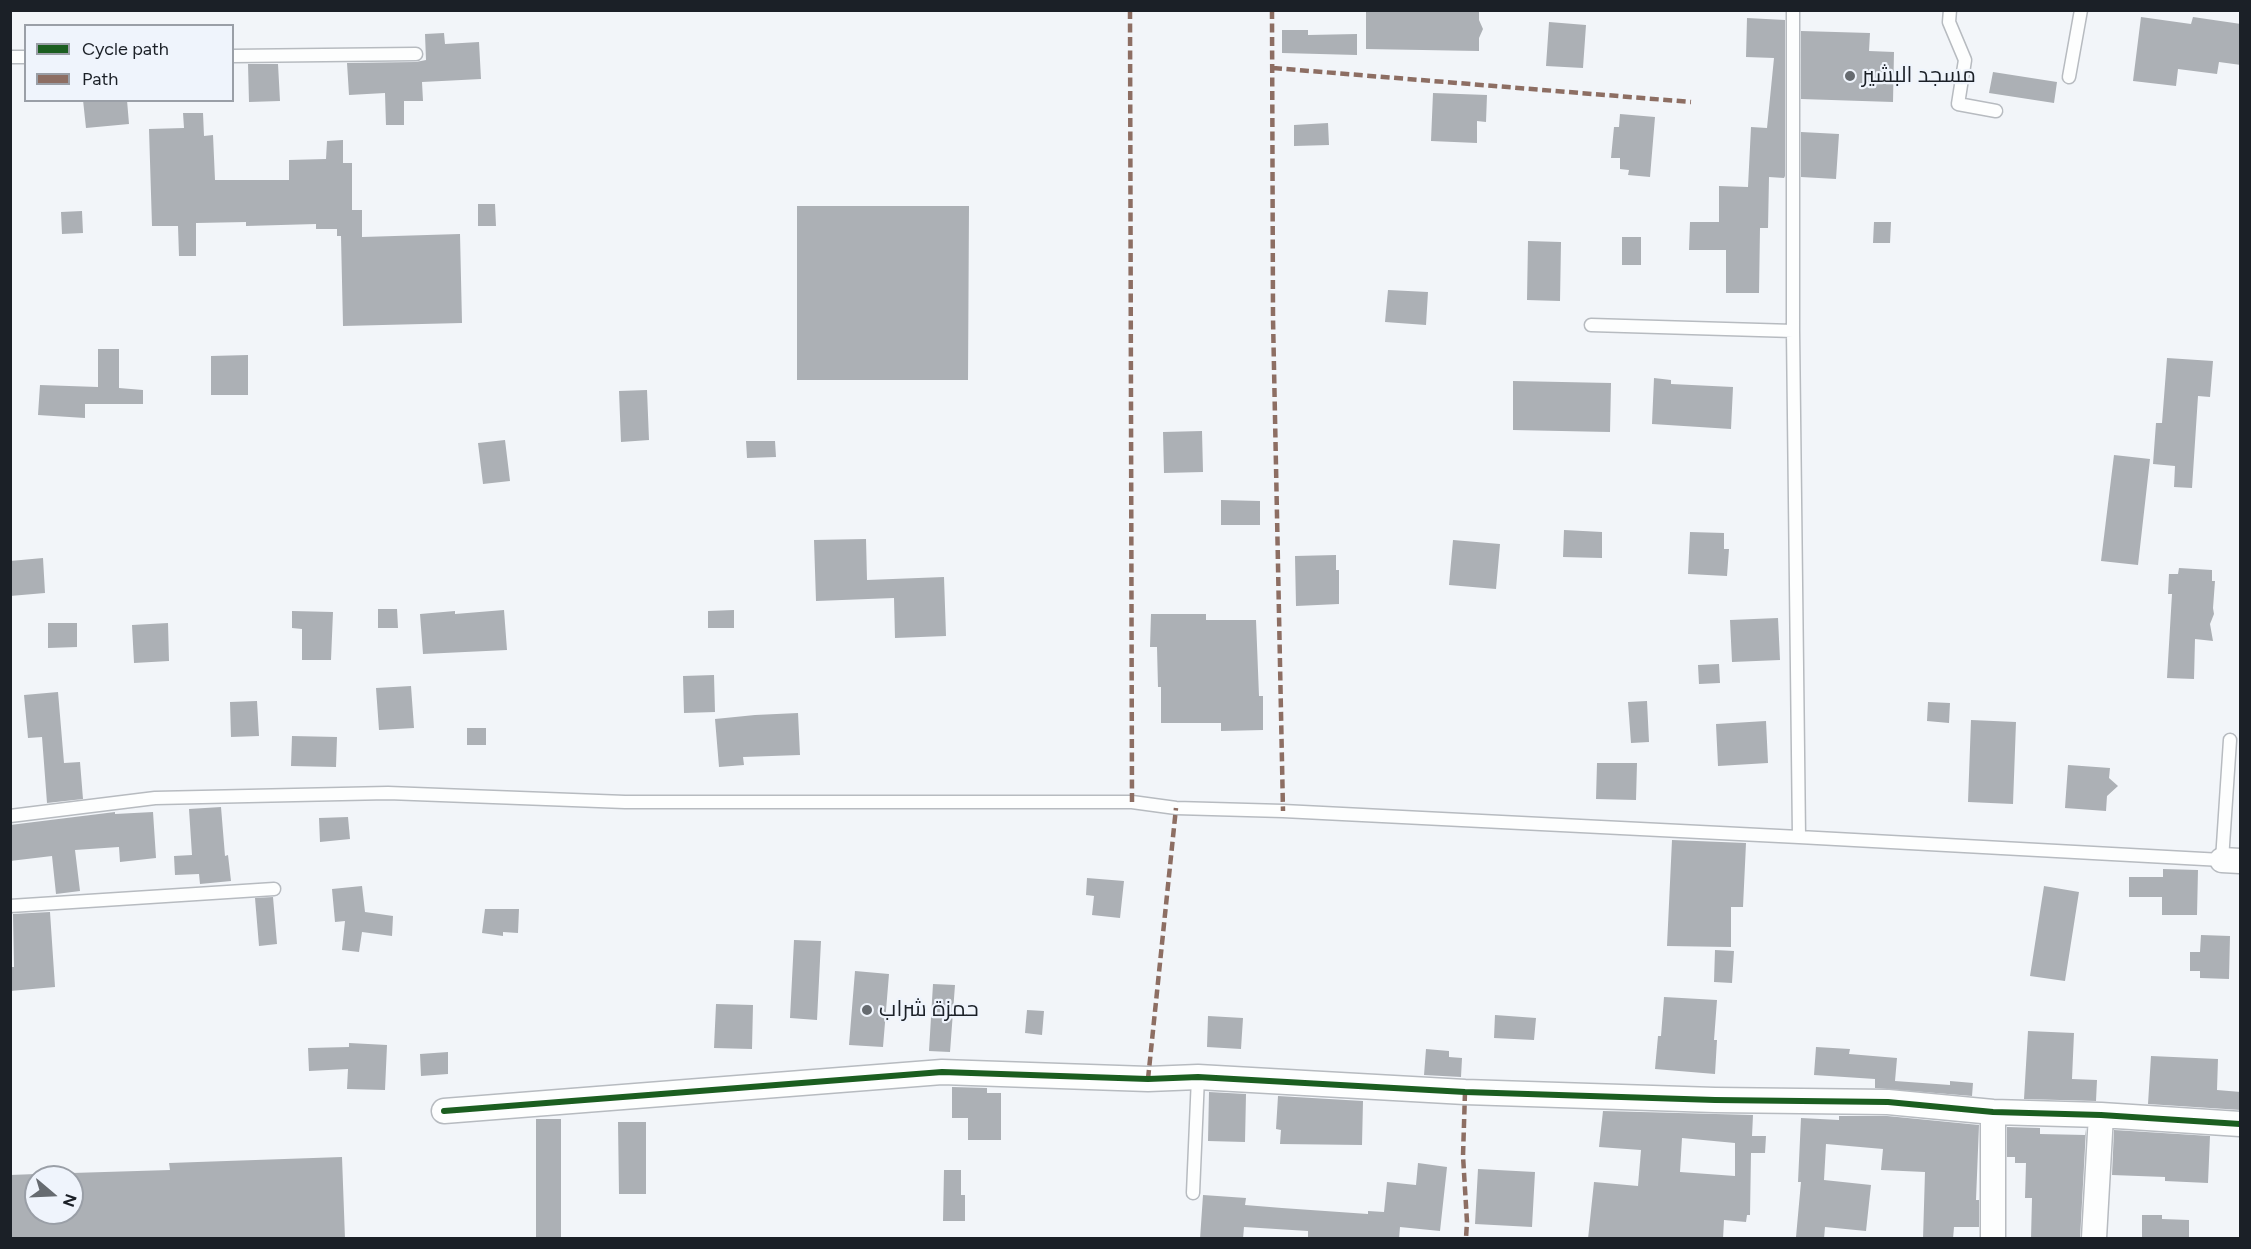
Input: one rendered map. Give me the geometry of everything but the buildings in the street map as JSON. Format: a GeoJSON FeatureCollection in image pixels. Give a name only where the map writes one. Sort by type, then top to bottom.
{"type":"FeatureCollection","features":[{"type":"Feature","properties":{"kind":"street"},"geometry":{"type":"LineString","coordinates":[[444,1111],[942,1072],[1148,1078],[1198,1077],[1477,1092],[1726,1101],[1888,1102],[1993,1112],[2101,1115],[2241,1124]]}},
{"type":"Feature","properties":{"kind":"street"},"geometry":{"type":"LineString","coordinates":[[1993,1112],[1994,1239]]}},
{"type":"Feature","properties":{"kind":"street"},"geometry":{"type":"LineString","coordinates":[[2094,1239],[2101,1115]]}},
{"type":"Feature","properties":{"kind":"lane"},"geometry":{"type":"LineString","coordinates":[[1793,10],[1793,331],[1799,837]]}},
{"type":"Feature","properties":{"kind":"lane"},"geometry":{"type":"LineString","coordinates":[[1950,10],[1948,22],[1965,60],[1958,104],[1996,111]]}},
{"type":"Feature","properties":{"kind":"lane"},"geometry":{"type":"LineString","coordinates":[[2069,76],[2081,10]]}},
{"type":"Feature","properties":{"kind":"lane"},"geometry":{"type":"LineString","coordinates":[[234,56],[417,54]]}},
{"type":"Feature","properties":{"kind":"lane"},"geometry":{"type":"LineString","coordinates":[[1591,325],[1793,331]]}},
{"type":"Feature","properties":{"kind":"lane"},"geometry":{"type":"LineString","coordinates":[[10,816],[155,798],[388,793],[620,802],[1132,802],[1176,808],[1306,812],[2231,860],[2230,740]]}},
{"type":"Feature","properties":{"kind":"lane"},"geometry":{"type":"LineString","coordinates":[[10,906],[274,889]]}},
{"type":"Feature","properties":{"kind":"lane"},"geometry":{"type":"LineString","coordinates":[[1193,1193],[1198,1077]]}},
{"type":"Feature","properties":{"kind":"marked path"},"geometry":{"type":"LineString","coordinates":[[1130,10],[1132,802]]}},
{"type":"Feature","properties":{"kind":"marked path"},"geometry":{"type":"LineString","coordinates":[[1272,10],[1273,318],[1283,811]]}},
{"type":"Feature","properties":{"kind":"marked path"},"geometry":{"type":"LineString","coordinates":[[1273,68],[1691,102]]}},
{"type":"Feature","properties":{"kind":"marked path"},"geometry":{"type":"LineString","coordinates":[[1148,1079],[1176,808]]}},
{"type":"Feature","properties":{"kind":"marked path"},"geometry":{"type":"LineString","coordinates":[[1465,1092],[1463,1156],[1466,1238]]}},
{"type":"Feature","properties":{"kind":"cycle path"},"geometry":{"type":"LineString","coordinates":[[444,1111],[942,1072],[1148,1079],[1198,1077],[1465,1092],[1715,1100],[1888,1102],[1993,1112],[2101,1115],[2240,1124]]}},
{"type":"Feature","properties":{"kind":"place","name":"مسجد البشير"},"geometry":{"type":"Point","coordinates":[1850,76]}},
{"type":"Feature","properties":{"kind":"place","name":"حمزة شراب"},"geometry":{"type":"Point","coordinates":[867,1010]}}]}
